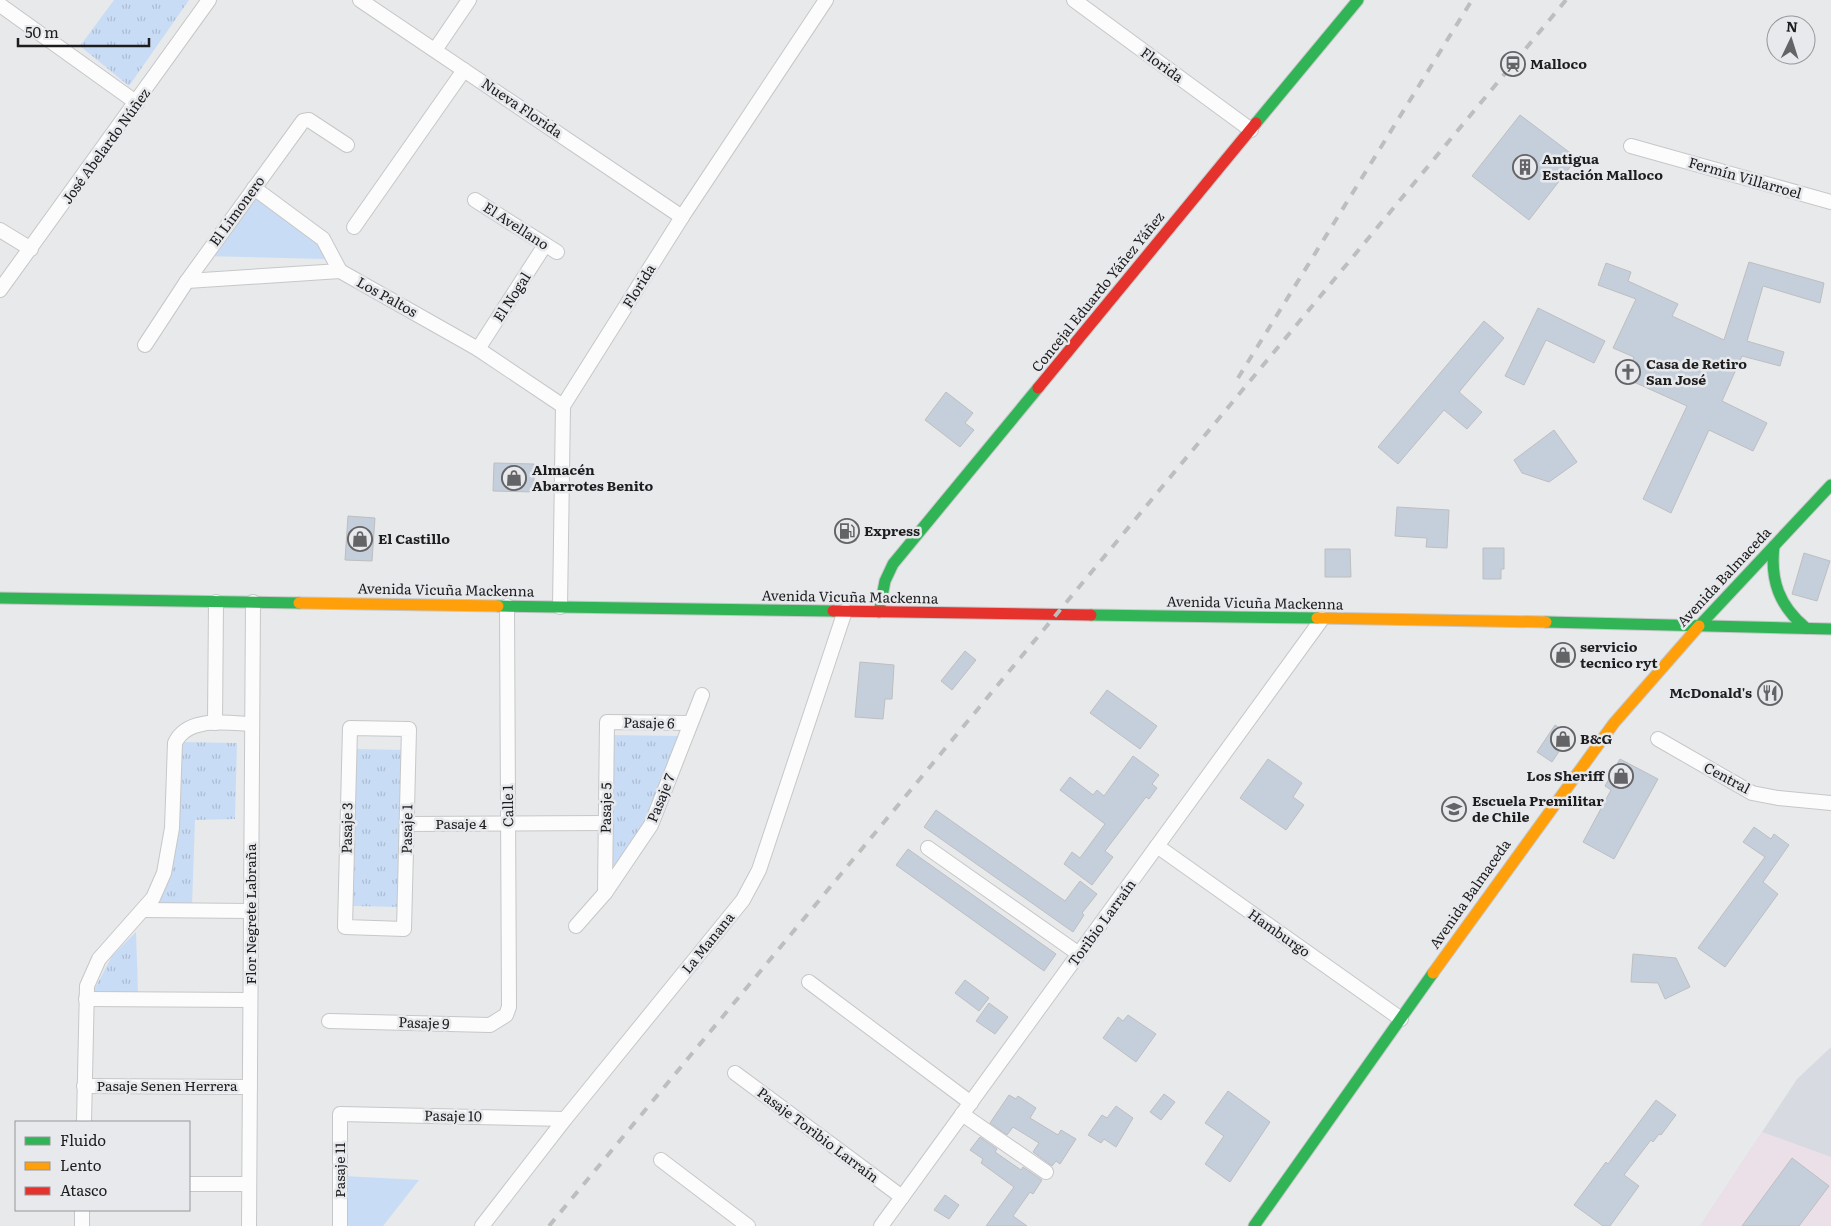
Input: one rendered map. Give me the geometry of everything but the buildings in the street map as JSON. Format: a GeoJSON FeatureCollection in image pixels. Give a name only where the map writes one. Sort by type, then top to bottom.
{"type":"FeatureCollection","features":[{"type":"Feature","properties":{"kind":"main road","name":"Concejal Eduardo Yáñez Yáñez"},"geometry":{"type":"LineString","coordinates":[[879,612],[885,582],[893,564],[1358,0]]}},
{"type":"Feature","properties":{"kind":"main road","name":"Avenida Balmaceda"},"geometry":{"type":"LineString","coordinates":[[1254,1226],[1585,762],[1636,697],[1831,484]]}},
{"type":"Feature","properties":{"kind":"main road"},"geometry":{"type":"LineString","coordinates":[[1774,546],[1771,571],[1778,596],[1790,614],[1806,628]]}},
{"type":"Feature","properties":{"kind":"main road","name":"Avenida Vicuña Mackenna"},"geometry":{"type":"LineString","coordinates":[[0,598],[1700,625],[1831,629]]}},
{"type":"Feature","properties":{"kind":"street","name":"José Abelardo Núñez"},"geometry":{"type":"LineString","coordinates":[[0,290],[137,103],[209,0]]}},
{"type":"Feature","properties":{"kind":"street","name":"Nueva Florida"},"geometry":{"type":"LineString","coordinates":[[360,0],[682,217]]}},
{"type":"Feature","properties":{"kind":"street"},"geometry":{"type":"LineString","coordinates":[[435,50],[469,0]]}},
{"type":"Feature","properties":{"kind":"street","name":"Florida"},"geometry":{"type":"LineString","coordinates":[[563,406],[682,217],[826,0]]}},
{"type":"Feature","properties":{"kind":"street","name":"Florida"},"geometry":{"type":"LineString","coordinates":[[1074,0],[1250,130]]}},
{"type":"Feature","properties":{"kind":"street"},"geometry":{"type":"LineString","coordinates":[[0,5],[137,103]]}},
{"type":"Feature","properties":{"kind":"street"},"geometry":{"type":"LineString","coordinates":[[354,227],[464,70]]}},
{"type":"Feature","properties":{"kind":"street","name":"El Limonero"},"geometry":{"type":"LineString","coordinates":[[145,345],[187,282],[303,121],[309,120],[347,145]]}},
{"type":"Feature","properties":{"kind":"street","name":"Fermín Villarroel"},"geometry":{"type":"LineString","coordinates":[[1631,146],[1831,202]]}},
{"type":"Feature","properties":{"kind":"street"},"geometry":{"type":"LineString","coordinates":[[187,282],[340,270],[324,239],[254,188]]}},
{"type":"Feature","properties":{"kind":"street","name":"El Avellano"},"geometry":{"type":"LineString","coordinates":[[475,200],[551,249]]}},
{"type":"Feature","properties":{"kind":"street"},"geometry":{"type":"LineString","coordinates":[[0,230],[31,249]]}},
{"type":"Feature","properties":{"kind":"street","name":"El Nogal"},"geometry":{"type":"LineString","coordinates":[[478,349],[551,249]]}},
{"type":"Feature","properties":{"kind":"street","name":"Los Paltos"},"geometry":{"type":"LineString","coordinates":[[340,270],[478,349],[563,406]]}},
{"type":"Feature","properties":{"kind":"street"},"geometry":{"type":"LineString","coordinates":[[560,607],[563,406]]}},
{"type":"Feature","properties":{"kind":"street"},"geometry":{"type":"LineString","coordinates":[[215,723],[216,602]]}},
{"type":"Feature","properties":{"kind":"street","name":"Flor Negrete Labraña"},"geometry":{"type":"LineString","coordinates":[[249,1226],[253,602]]}},
{"type":"Feature","properties":{"kind":"street","name":"Calle 1"},"geometry":{"type":"LineString","coordinates":[[507,606],[509,1007]]}},
{"type":"Feature","properties":{"kind":"street","name":"La Manana"},"geometry":{"type":"LineString","coordinates":[[482,1226],[565,1119],[734,912],[751,886],[759,870],[845,611]]}},
{"type":"Feature","properties":{"kind":"street","name":"Toribio Larraín"},"geometry":{"type":"LineString","coordinates":[[881,1226],[1322,619]]}},
{"type":"Feature","properties":{"kind":"street","name":"Pasaje 7"},"geometry":{"type":"LineString","coordinates":[[576,926],[605,893],[651,826],[702,695]]}},
{"type":"Feature","properties":{"kind":"street","name":"Pasaje 6"},"geometry":{"type":"LineString","coordinates":[[607,722],[690,723]]}},
{"type":"Feature","properties":{"kind":"street","name":"Pasaje 5"},"geometry":{"type":"LineString","coordinates":[[605,893],[607,722]]}},
{"type":"Feature","properties":{"kind":"street"},"geometry":{"type":"LineString","coordinates":[[84,1121],[86,999],[89,979],[99,959],[153,898],[168,862],[172,828],[174,751],[178,735],[189,728],[215,723],[251,724]]}},
{"type":"Feature","properties":{"kind":"street","name":"Pasaje 3"},"geometry":{"type":"LineString","coordinates":[[404,929],[345,927],[350,728],[409,729]]}},
{"type":"Feature","properties":{"kind":"street","name":"Pasaje 1"},"geometry":{"type":"LineString","coordinates":[[404,929],[409,729]]}},
{"type":"Feature","properties":{"kind":"street","name":"Central"},"geometry":{"type":"LineString","coordinates":[[1658,739],[1752,793],[1778,798],[1831,803]]}},
{"type":"Feature","properties":{"kind":"street","name":"Pasaje 4"},"geometry":{"type":"LineString","coordinates":[[407,824],[606,823]]}},
{"type":"Feature","properties":{"kind":"street","name":"Hamburgo"},"geometry":{"type":"LineString","coordinates":[[1157,846],[1400,1019]]}},
{"type":"Feature","properties":{"kind":"street"},"geometry":{"type":"LineString","coordinates":[[928,848],[1079,954]]}},
{"type":"Feature","properties":{"kind":"street"},"geometry":{"type":"LineString","coordinates":[[143,910],[250,911]]}},
{"type":"Feature","properties":{"kind":"street"},"geometry":{"type":"LineString","coordinates":[[809,982],[1046,1172]]}},
{"type":"Feature","properties":{"kind":"street"},"geometry":{"type":"LineString","coordinates":[[86,999],[250,1000]]}},
{"type":"Feature","properties":{"kind":"street","name":"Pasaje 9"},"geometry":{"type":"LineString","coordinates":[[329,1021],[490,1025],[506,1015],[509,1007]]}},
{"type":"Feature","properties":{"kind":"street","name":"Pasaje Toribio Larraín"},"geometry":{"type":"LineString","coordinates":[[735,1073],[902,1197]]}},
{"type":"Feature","properties":{"kind":"street","name":"Pasaje Senen Herrera"},"geometry":{"type":"LineString","coordinates":[[84,1086],[250,1087]]}},
{"type":"Feature","properties":{"kind":"street","name":"Pasaje 10"},"geometry":{"type":"LineString","coordinates":[[340,1114],[565,1119]]}},
{"type":"Feature","properties":{"kind":"street","name":"Pasaje 11"},"geometry":{"type":"LineString","coordinates":[[340,1114],[340,1226]]}},
{"type":"Feature","properties":{"kind":"street"},"geometry":{"type":"LineString","coordinates":[[661,1160],[748,1226]]}},
{"type":"Feature","properties":{"kind":"street"},"geometry":{"type":"LineString","coordinates":[[190,1184],[249,1184]]}},
{"type":"Feature","properties":{"kind":"street"},"geometry":{"type":"LineString","coordinates":[[82,1211],[82,1226]]}},
{"type":"Feature","properties":{"kind":"shaded area"},"geometry":{"type":"Polygon","coordinates":[[[1831,1047],[1831,1226],[1700,1226],[1797,1079],[1831,1047]]]}},
{"type":"Feature","properties":{"kind":"shaded area"},"geometry":{"type":"Polygon","coordinates":[[[1762,1132],[1831,1157],[1831,1226],[1700,1226],[1762,1132]]]}},
{"type":"Feature","properties":{"kind":"green space"},"geometry":{"type":"Polygon","coordinates":[[[114,0],[189,0],[129,86],[80,46],[114,0]]]}},
{"type":"Feature","properties":{"kind":"green space"},"geometry":{"type":"Polygon","coordinates":[[[245,191],[323,246],[324,259],[202,256],[245,191]]]}},
{"type":"Feature","properties":{"kind":"green space"},"geometry":{"type":"Polygon","coordinates":[[[611,735],[680,736],[648,821],[609,876],[611,735]]]}},
{"type":"Feature","properties":{"kind":"green space"},"geometry":{"type":"Polygon","coordinates":[[[181,742],[237,743],[235,819],[195,820],[192,906],[153,906],[174,862],[179,828],[181,742]]]}},
{"type":"Feature","properties":{"kind":"green space"},"geometry":{"type":"Polygon","coordinates":[[[357,749],[403,750],[400,907],[353,906],[357,749]]]}},
{"type":"Feature","properties":{"kind":"green space"},"geometry":{"type":"Polygon","coordinates":[[[136,932],[138,993],[92,994],[112,956],[136,932]]]}},
{"type":"Feature","properties":{"kind":"green space"},"geometry":{"type":"Polygon","coordinates":[[[344,1176],[419,1180],[383,1226],[344,1226],[344,1176]]]}},
{"type":"Feature","properties":{"kind":"railway"},"geometry":{"type":"LineString","coordinates":[[1238,378],[1472,0]]}},
{"type":"Feature","properties":{"kind":"railway"},"geometry":{"type":"LineString","coordinates":[[549,1226],[1566,0]]}},
{"type":"Feature","properties":{"kind":"traffic: fast"},"geometry":{"type":"LineString","coordinates":[[1256,123],[1358,0]]}},
{"type":"Feature","properties":{"kind":"traffic: fast"},"geometry":{"type":"LineString","coordinates":[[879,612],[885,581],[893,564],[1038,388]]}},
{"type":"Feature","properties":{"kind":"traffic: fast"},"geometry":{"type":"LineString","coordinates":[[1699,626],[1831,485]]}},
{"type":"Feature","properties":{"kind":"traffic: fast"},"geometry":{"type":"LineString","coordinates":[[1774,546],[1774,570],[1778,592],[1789,611],[1806,628]]}},
{"type":"Feature","properties":{"kind":"traffic: fast"},"geometry":{"type":"LineString","coordinates":[[0,598],[299,603]]}},
{"type":"Feature","properties":{"kind":"traffic: fast"},"geometry":{"type":"LineString","coordinates":[[498,606],[833,611]]}},
{"type":"Feature","properties":{"kind":"traffic: fast"},"geometry":{"type":"LineString","coordinates":[[1091,615],[1317,618]]}},
{"type":"Feature","properties":{"kind":"traffic: fast"},"geometry":{"type":"LineString","coordinates":[[1546,622],[1831,629]]}},
{"type":"Feature","properties":{"kind":"traffic: fast"},"geometry":{"type":"LineString","coordinates":[[1254,1226],[1433,973]]}},
{"type":"Feature","properties":{"kind":"traffic: slow"},"geometry":{"type":"LineString","coordinates":[[299,603],[498,606]]}},
{"type":"Feature","properties":{"kind":"traffic: slow"},"geometry":{"type":"LineString","coordinates":[[1317,618],[1546,622]]}},
{"type":"Feature","properties":{"kind":"traffic: slow"},"geometry":{"type":"LineString","coordinates":[[1433,973],[1614,723],[1699,626]]}},
{"type":"Feature","properties":{"kind":"traffic: jam"},"geometry":{"type":"LineString","coordinates":[[1038,388],[1256,123]]}},
{"type":"Feature","properties":{"kind":"traffic: jam"},"geometry":{"type":"LineString","coordinates":[[833,611],[1091,615]]}},
{"type":"Feature","properties":{"kind":"place","name":"Malloco"},"geometry":{"type":"Point","coordinates":[1513,64]}},
{"type":"Feature","properties":{"kind":"place","name":"Antigua Estación Malloco"},"geometry":{"type":"Point","coordinates":[1525,167]}},
{"type":"Feature","properties":{"kind":"place","name":"Casa de Retiro San José"},"geometry":{"type":"Point","coordinates":[1628,372]}},
{"type":"Feature","properties":{"kind":"place","name":"Almacén Abarrotes Benito"},"geometry":{"type":"Point","coordinates":[514,478]}},
{"type":"Feature","properties":{"kind":"place","name":"Express"},"geometry":{"type":"Point","coordinates":[847,531]}},
{"type":"Feature","properties":{"kind":"place","name":"El Castillo"},"geometry":{"type":"Point","coordinates":[360,539]}},
{"type":"Feature","properties":{"kind":"place","name":"servicio tecnico ryt"},"geometry":{"type":"Point","coordinates":[1563,655]}},
{"type":"Feature","properties":{"kind":"place","name":"McDonald's"},"geometry":{"type":"Point","coordinates":[1770,693]}},
{"type":"Feature","properties":{"kind":"place","name":"B&G"},"geometry":{"type":"Point","coordinates":[1563,739]}},
{"type":"Feature","properties":{"kind":"place","name":"Los Sheriff"},"geometry":{"type":"Point","coordinates":[1621,776]}},
{"type":"Feature","properties":{"kind":"place","name":"Escuela Premilitar de Chile"},"geometry":{"type":"Point","coordinates":[1454,809]}}]}
